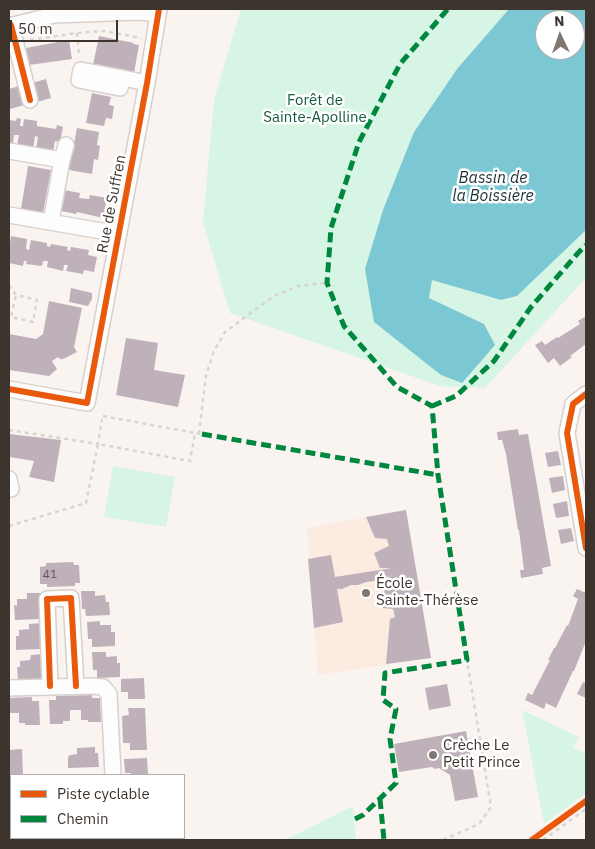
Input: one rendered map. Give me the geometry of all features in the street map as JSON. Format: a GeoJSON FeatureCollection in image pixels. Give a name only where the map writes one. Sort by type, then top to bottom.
{"type":"FeatureCollection","features":[{"type":"Feature","properties":{"kind":"street"},"geometry":{"type":"LineString","coordinates":[[30,100],[10,26],[54,15],[158,11]]}},
{"type":"Feature","properties":{"kind":"street","name":"Rue de Suffren"},"geometry":{"type":"LineString","coordinates":[[9,389],[87,403],[155,41],[158,11]]}},
{"type":"Feature","properties":{"kind":"street"},"geometry":{"type":"LineString","coordinates":[[81,70],[147,82]]}},
{"type":"Feature","properties":{"kind":"street"},"geometry":{"type":"LineString","coordinates":[[51,222],[66,145]]}},
{"type":"Feature","properties":{"kind":"street"},"geometry":{"type":"LineString","coordinates":[[9,151],[62,160]]}},
{"type":"Feature","properties":{"kind":"street"},"geometry":{"type":"LineString","coordinates":[[9,215],[119,234]]}},
{"type":"Feature","properties":{"kind":"street"},"geometry":{"type":"LineString","coordinates":[[586,394],[573,404],[567,433],[586,548]]}},
{"type":"Feature","properties":{"kind":"street"},"geometry":{"type":"LineString","coordinates":[[50,686],[47,600],[72,598],[76,686]]}},
{"type":"Feature","properties":{"kind":"street"},"geometry":{"type":"LineString","coordinates":[[9,688],[50,686],[104,687],[109,694],[112,774]]}},
{"type":"Feature","properties":{"kind":"path"},"geometry":{"type":"LineString","coordinates":[[16,43],[76,33],[104,31],[155,41]]}},
{"type":"Feature","properties":{"kind":"path"},"geometry":{"type":"LineString","coordinates":[[76,33],[81,70]]}},
{"type":"Feature","properties":{"kind":"path"},"geometry":{"type":"LineString","coordinates":[[9,430],[190,461],[199,434],[206,375],[214,351],[225,332],[274,296],[298,286],[327,283]]}},
{"type":"Feature","properties":{"kind":"path"},"geometry":{"type":"LineString","coordinates":[[9,285],[16,295],[37,300],[33,322],[11,317],[16,295]]}},
{"type":"Feature","properties":{"kind":"path"},"geometry":{"type":"LineString","coordinates":[[9,526],[86,504],[103,418],[199,434]]}},
{"type":"Feature","properties":{"kind":"path"},"geometry":{"type":"LineString","coordinates":[[443,840],[479,824],[491,807],[466,660]]}},
{"type":"Feature","properties":{"kind":"path"},"geometry":{"type":"LineString","coordinates":[[541,838],[586,801]]}},
{"type":"Feature","properties":{"kind":"path"},"geometry":{"type":"LineString","coordinates":[[541,838],[586,809]]}},
{"type":"Feature","properties":{"kind":"shaded area","name":"École Sainte-Thérèse"},"geometry":{"type":"Polygon","coordinates":[[[406,510],[431,658],[318,675],[307,528],[406,510]]]}},
{"type":"Feature","properties":{"kind":"green space","name":"Forêt de Sainte-Apolline"},"geometry":{"type":"Polygon","coordinates":[[[241,9],[509,9],[457,69],[414,132],[374,322],[484,324],[428,298],[432,279],[501,300],[517,296],[586,230],[586,278],[485,388],[440,386],[230,313],[203,223],[214,100],[241,9]]]}},
{"type":"Feature","properties":{"kind":"green space"},"geometry":{"type":"Polygon","coordinates":[[[113,466],[175,477],[166,527],[104,517],[113,466]]]}},
{"type":"Feature","properties":{"kind":"green space"},"geometry":{"type":"Polygon","coordinates":[[[522,710],[579,737],[573,748],[586,753],[586,793],[544,824],[522,710]]]}},
{"type":"Feature","properties":{"kind":"green space"},"geometry":{"type":"Polygon","coordinates":[[[353,806],[356,840],[285,840],[353,806]]]}},
{"type":"Feature","properties":{"kind":"water","name":"Bassin de la Boissière"},"geometry":{"type":"Polygon","coordinates":[[[509,9],[586,9],[586,230],[517,296],[501,300],[432,280],[429,298],[484,324],[495,345],[462,383],[441,375],[374,322],[365,269],[383,210],[414,132],[457,69],[509,9]]]}},
{"type":"Feature","properties":{"kind":"building"},"geometry":{"type":"Polygon","coordinates":[[[99,36],[139,45],[134,73],[93,65],[99,36]]]}},
{"type":"Feature","properties":{"kind":"building"},"geometry":{"type":"Polygon","coordinates":[[[69,40],[72,59],[29,65],[26,48],[69,40]]]}},
{"type":"Feature","properties":{"kind":"building"},"geometry":{"type":"Polygon","coordinates":[[[46,79],[51,98],[37,102],[32,83],[46,79]]]}},
{"type":"Feature","properties":{"kind":"building"},"geometry":{"type":"Polygon","coordinates":[[[19,86],[24,105],[10,109],[9,89],[19,86]]]}},
{"type":"Feature","properties":{"kind":"building"},"geometry":{"type":"Polygon","coordinates":[[[92,93],[111,97],[109,105],[114,106],[112,119],[106,118],[104,126],[86,123],[92,93]]]}},
{"type":"Feature","properties":{"kind":"building"},"geometry":{"type":"Polygon","coordinates":[[[17,118],[21,119],[20,126],[23,126],[24,119],[37,121],[37,126],[56,129],[57,125],[63,127],[60,142],[55,141],[53,152],[36,149],[38,137],[35,136],[33,148],[17,146],[19,135],[14,135],[13,144],[9,144],[9,120],[16,121],[17,118]]]}},
{"type":"Feature","properties":{"kind":"building"},"geometry":{"type":"Polygon","coordinates":[[[77,128],[99,132],[97,145],[100,146],[98,160],[94,159],[92,174],[69,170],[77,128]]]}},
{"type":"Feature","properties":{"kind":"building"},"geometry":{"type":"Polygon","coordinates":[[[28,166],[51,170],[43,213],[21,209],[28,166]]]}},
{"type":"Feature","properties":{"kind":"building"},"geometry":{"type":"Polygon","coordinates":[[[64,190],[80,193],[79,198],[89,199],[90,195],[107,198],[103,218],[77,212],[76,214],[61,211],[64,190]]]}},
{"type":"Feature","properties":{"kind":"building"},"geometry":{"type":"Polygon","coordinates":[[[11,236],[27,239],[26,249],[29,250],[31,240],[47,243],[47,246],[50,247],[51,244],[68,247],[67,250],[70,251],[71,247],[89,250],[88,255],[97,257],[94,272],[84,270],[83,274],[66,271],[68,265],[64,265],[63,271],[47,267],[48,261],[43,261],[42,266],[26,264],[27,261],[24,261],[23,266],[9,263],[11,236]]]}},
{"type":"Feature","properties":{"kind":"building"},"geometry":{"type":"Polygon","coordinates":[[[71,288],[92,293],[92,299],[88,306],[69,302],[71,288]]]}},
{"type":"Feature","properties":{"kind":"building"},"geometry":{"type":"Polygon","coordinates":[[[49,301],[82,308],[74,347],[77,352],[63,359],[58,357],[52,361],[57,369],[49,376],[9,370],[9,334],[36,339],[43,334],[49,301]]]}},
{"type":"Feature","properties":{"kind":"building"},"geometry":{"type":"Polygon","coordinates":[[[586,316],[586,344],[560,366],[554,358],[548,363],[535,345],[542,341],[545,345],[558,338],[580,324],[578,321],[586,316]]]}},
{"type":"Feature","properties":{"kind":"building"},"geometry":{"type":"Polygon","coordinates":[[[126,338],[158,343],[154,370],[185,375],[178,407],[116,395],[126,338]]]}},
{"type":"Feature","properties":{"kind":"building"},"geometry":{"type":"Polygon","coordinates":[[[518,429],[519,435],[528,434],[551,566],[542,568],[543,574],[521,578],[520,570],[524,570],[519,530],[506,454],[502,440],[498,440],[497,432],[518,429]]]}},
{"type":"Feature","properties":{"kind":"building"},"geometry":{"type":"Polygon","coordinates":[[[9,434],[61,440],[54,482],[29,477],[34,461],[9,457],[9,434]]]}},
{"type":"Feature","properties":{"kind":"building"},"geometry":{"type":"Polygon","coordinates":[[[558,451],[561,465],[548,467],[545,453],[558,451]]]}},
{"type":"Feature","properties":{"kind":"building"},"geometry":{"type":"Polygon","coordinates":[[[563,476],[565,490],[552,493],[549,478],[563,476]]]}},
{"type":"Feature","properties":{"kind":"building"},"geometry":{"type":"Polygon","coordinates":[[[567,501],[569,516],[556,518],[553,504],[567,501]]]}},
{"type":"Feature","properties":{"kind":"building"},"geometry":{"type":"Polygon","coordinates":[[[406,510],[431,658],[386,664],[390,619],[395,617],[393,609],[383,608],[385,579],[393,574],[381,580],[337,589],[343,622],[314,628],[308,559],[331,555],[335,577],[392,568],[380,568],[374,553],[389,546],[387,539],[375,538],[366,517],[406,510]]]}},
{"type":"Feature","properties":{"kind":"building"},"geometry":{"type":"Polygon","coordinates":[[[571,528],[574,541],[561,544],[558,530],[571,528]]]}},
{"type":"Feature","properties":{"kind":"building"},"geometry":{"type":"Polygon","coordinates":[[[73,562],[74,565],[79,565],[80,583],[75,583],[75,586],[47,587],[47,584],[40,584],[40,567],[46,566],[46,563],[73,562]]]}},
{"type":"Feature","properties":{"kind":"building"},"geometry":{"type":"Polygon","coordinates":[[[577,589],[586,593],[586,641],[556,708],[546,703],[544,709],[525,700],[528,693],[532,695],[554,648],[568,626],[578,599],[573,596],[577,589]]]}},
{"type":"Feature","properties":{"kind":"building"},"geometry":{"type":"Polygon","coordinates":[[[81,591],[95,591],[95,596],[105,595],[106,602],[109,602],[110,615],[86,616],[85,609],[82,609],[81,591]]]}},
{"type":"Feature","properties":{"kind":"building"},"geometry":{"type":"Polygon","coordinates":[[[27,593],[41,593],[42,612],[39,612],[39,619],[15,620],[14,605],[17,606],[17,599],[27,599],[27,593]]]}},
{"type":"Feature","properties":{"kind":"building"},"geometry":{"type":"Polygon","coordinates":[[[100,621],[100,625],[111,625],[111,632],[115,632],[115,646],[92,647],[92,639],[88,639],[87,622],[100,621]]]}},
{"type":"Feature","properties":{"kind":"building"},"geometry":{"type":"Polygon","coordinates":[[[43,623],[44,642],[40,642],[40,649],[16,650],[16,636],[19,636],[19,630],[29,629],[29,624],[43,623]]]}},
{"type":"Feature","properties":{"kind":"building"},"geometry":{"type":"Polygon","coordinates":[[[92,652],[106,652],[106,657],[117,656],[117,663],[120,663],[120,677],[97,678],[97,670],[93,670],[92,652]]]}},
{"type":"Feature","properties":{"kind":"building"},"geometry":{"type":"Polygon","coordinates":[[[44,654],[45,672],[41,672],[42,679],[18,681],[17,667],[20,667],[20,661],[30,660],[31,655],[44,654]]]}},
{"type":"Feature","properties":{"kind":"building"},"geometry":{"type":"Polygon","coordinates":[[[144,678],[145,699],[128,699],[128,692],[121,692],[121,679],[144,678]]]}},
{"type":"Feature","properties":{"kind":"building"},"geometry":{"type":"Polygon","coordinates":[[[583,682],[586,683],[586,698],[577,694],[583,682]]]}},
{"type":"Feature","properties":{"kind":"building"},"geometry":{"type":"Polygon","coordinates":[[[447,684],[451,706],[429,710],[425,688],[447,684]]]}},
{"type":"Feature","properties":{"kind":"building"},"geometry":{"type":"Polygon","coordinates":[[[92,695],[92,698],[100,698],[101,722],[81,720],[81,710],[70,710],[70,721],[63,721],[63,724],[50,724],[49,700],[56,700],[56,696],[92,695]]]}},
{"type":"Feature","properties":{"kind":"building"},"geometry":{"type":"Polygon","coordinates":[[[32,697],[32,701],[39,701],[40,725],[19,723],[19,713],[9,713],[9,698],[32,697]]]}},
{"type":"Feature","properties":{"kind":"building"},"geometry":{"type":"Polygon","coordinates":[[[128,708],[145,708],[147,750],[130,750],[130,743],[123,743],[122,716],[129,715],[128,708]]]}},
{"type":"Feature","properties":{"kind":"building","name":"Crèche Le Petit Prince"},"geometry":{"type":"Polygon","coordinates":[[[466,731],[478,797],[455,801],[450,775],[439,768],[435,769],[432,767],[399,772],[394,744],[466,731]]]}},
{"type":"Feature","properties":{"kind":"building"},"geometry":{"type":"Polygon","coordinates":[[[95,747],[95,753],[98,753],[99,767],[68,768],[68,757],[77,754],[77,748],[95,747]]]}},
{"type":"Feature","properties":{"kind":"building"},"geometry":{"type":"Polygon","coordinates":[[[22,749],[23,774],[10,774],[10,791],[9,791],[9,750],[22,749]]]}},
{"type":"Feature","properties":{"kind":"building"},"geometry":{"type":"Polygon","coordinates":[[[147,758],[148,774],[125,773],[124,759],[147,758]]]}},
{"type":"Feature","properties":{"kind":"building"},"geometry":{"type":"Polygon","coordinates":[[[10,801],[10,839],[26,840],[9,840],[10,801]]]}},
{"type":"Feature","properties":{"kind":"marked path"},"geometry":{"type":"LineString","coordinates":[[355,819],[363,815],[396,783],[390,739],[396,709],[383,700],[385,673],[467,660],[438,475],[432,406],[397,387],[344,326],[327,283],[331,228],[359,142],[400,64],[448,9]]}},
{"type":"Feature","properties":{"kind":"marked path"},"geometry":{"type":"LineString","coordinates":[[432,406],[456,396],[494,361],[531,307],[586,245]]}},
{"type":"Feature","properties":{"kind":"marked path"},"geometry":{"type":"LineString","coordinates":[[202,434],[438,475]]}},
{"type":"Feature","properties":{"kind":"marked path"},"geometry":{"type":"LineString","coordinates":[[380,799],[384,840]]}},
{"type":"Feature","properties":{"kind":"cycle path"},"geometry":{"type":"LineString","coordinates":[[9,389],[87,403],[159,9]]}},
{"type":"Feature","properties":{"kind":"cycle path"},"geometry":{"type":"LineString","coordinates":[[11,25],[30,100]]}},
{"type":"Feature","properties":{"kind":"cycle path"},"geometry":{"type":"LineString","coordinates":[[586,394],[573,404],[567,433],[586,548]]}},
{"type":"Feature","properties":{"kind":"cycle path"},"geometry":{"type":"LineString","coordinates":[[50,686],[47,599],[71,598],[76,686]]}},
{"type":"Feature","properties":{"kind":"cycle path"},"geometry":{"type":"LineString","coordinates":[[532,840],[586,801]]}},
{"type":"Feature","properties":{"kind":"place","name":"École Sainte-Thérèse"},"geometry":{"type":"Point","coordinates":[366,593]}},
{"type":"Feature","properties":{"kind":"place","name":"Crèche Le Petit Prince"},"geometry":{"type":"Point","coordinates":[433,755]}}]}
